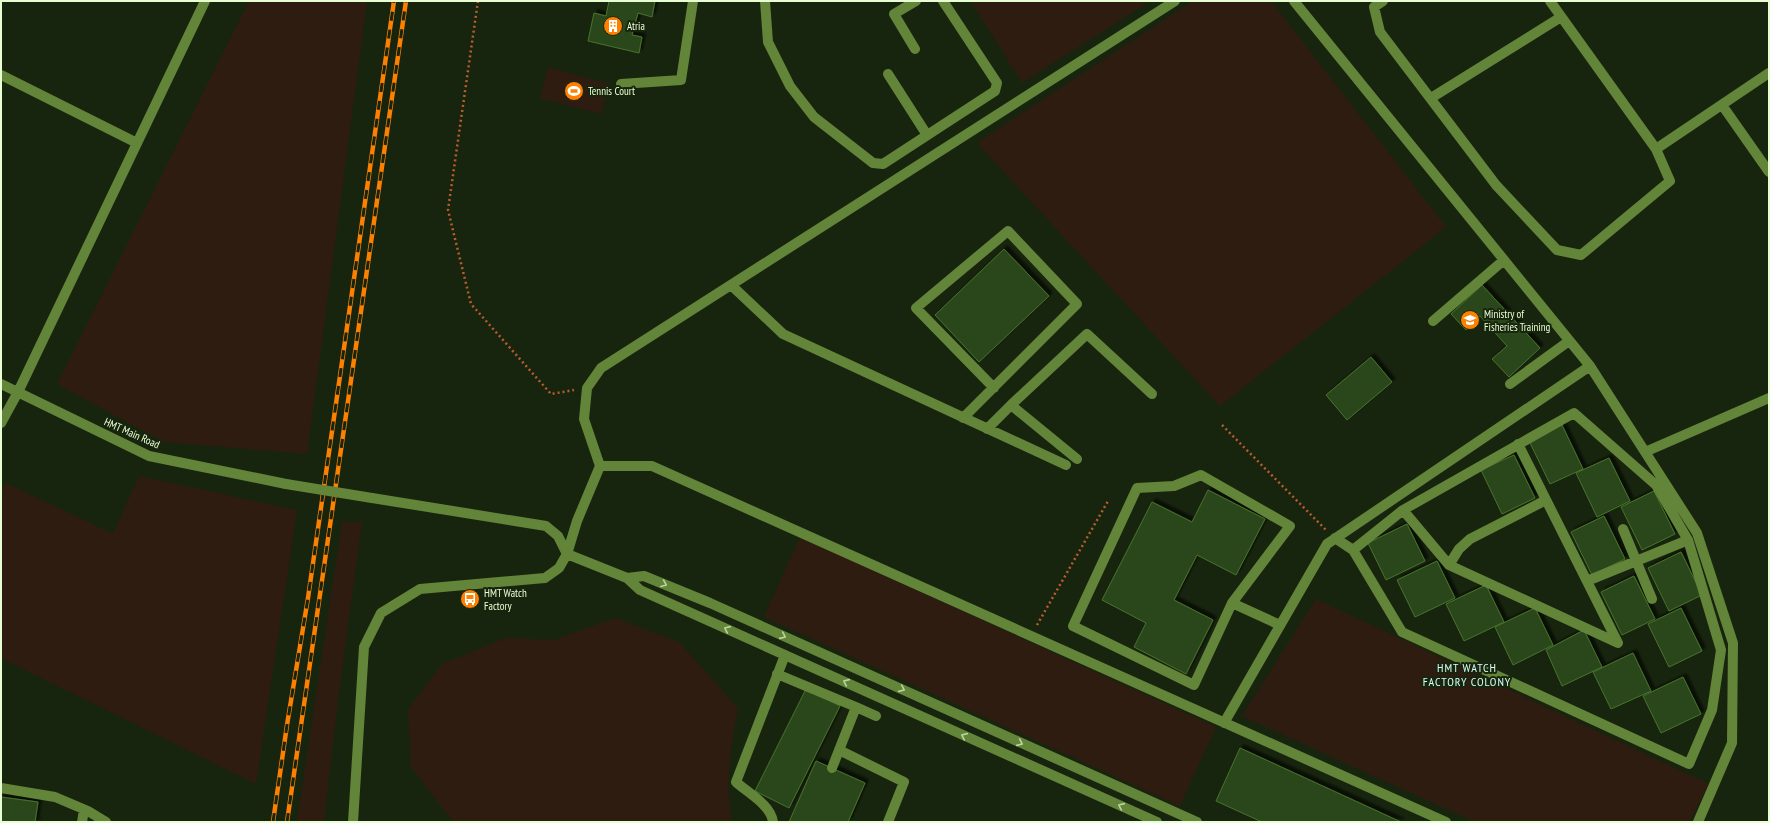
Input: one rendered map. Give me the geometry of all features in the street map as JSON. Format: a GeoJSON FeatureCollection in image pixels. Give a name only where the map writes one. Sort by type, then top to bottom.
{"type":"FeatureCollection","features":[{"type":"Feature","properties":{"kind":"street"},"geometry":{"type":"LineString","coordinates":[[1,423],[18,392],[204,1]]}},
{"type":"Feature","properties":{"kind":"street"},"geometry":{"type":"LineString","coordinates":[[621,84],[681,80],[693,1]]}},
{"type":"Feature","properties":{"kind":"street"},"geometry":{"type":"LineString","coordinates":[[765,1],[768,42],[790,86],[814,117],[873,163],[878,165],[883,164],[995,91],[997,87],[997,83],[943,1]]}},
{"type":"Feature","properties":{"kind":"street"},"geometry":{"type":"LineString","coordinates":[[915,49],[894,14],[916,1]]}},
{"type":"Feature","properties":{"kind":"street"},"geometry":{"type":"LineString","coordinates":[[356,821],[364,647],[381,613],[420,589],[545,578],[559,568],[567,554],[577,521],[600,466],[584,418],[587,388],[601,368],[1175,1]]}},
{"type":"Feature","properties":{"kind":"street"},"geometry":{"type":"LineString","coordinates":[[1294,1],[1590,366],[1697,532],[1733,643],[1732,743],[1698,822]]}},
{"type":"Feature","properties":{"kind":"street"},"geometry":{"type":"LineString","coordinates":[[1382,1],[1374,6],[1380,32],[1496,185],[1557,250],[1581,255],[1670,182],[1656,149],[1550,1]]}},
{"type":"Feature","properties":{"kind":"street"},"geometry":{"type":"LineString","coordinates":[[1431,98],[1561,17]]}},
{"type":"Feature","properties":{"kind":"street"},"geometry":{"type":"LineString","coordinates":[[1656,149],[1769,73]]}},
{"type":"Feature","properties":{"kind":"street"},"geometry":{"type":"LineString","coordinates":[[888,74],[927,135]]}},
{"type":"Feature","properties":{"kind":"street"},"geometry":{"type":"LineString","coordinates":[[1,75],[137,142]]}},
{"type":"Feature","properties":{"kind":"street"},"geometry":{"type":"LineString","coordinates":[[1722,105],[1769,172]]}},
{"type":"Feature","properties":{"kind":"street"},"geometry":{"type":"LineString","coordinates":[[963,418],[994,388],[1077,304],[1008,231],[916,308],[994,388]]}},
{"type":"Feature","properties":{"kind":"street"},"geometry":{"type":"LineString","coordinates":[[1433,321],[1504,260]]}},
{"type":"Feature","properties":{"kind":"street"},"geometry":{"type":"LineString","coordinates":[[731,285],[783,334],[1066,465]]}},
{"type":"Feature","properties":{"kind":"street"},"geometry":{"type":"LineString","coordinates":[[987,429],[1087,334],[1152,394]]}},
{"type":"Feature","properties":{"kind":"street"},"geometry":{"type":"LineString","coordinates":[[1510,384],[1569,340]]}},
{"type":"Feature","properties":{"kind":"street"},"geometry":{"type":"LineString","coordinates":[[1224,723],[1327,544],[1590,366]]}},
{"type":"Feature","properties":{"kind":"street","name":"HMT Main Road"},"geometry":{"type":"LineString","coordinates":[[1,384],[149,456],[286,484],[546,526],[558,536],[567,554]]}},
{"type":"Feature","properties":{"kind":"street"},"geometry":{"type":"LineString","coordinates":[[1645,452],[1769,398]]}},
{"type":"Feature","properties":{"kind":"street"},"geometry":{"type":"LineString","coordinates":[[1011,405],[1077,459]]}},
{"type":"Feature","properties":{"kind":"street"},"geometry":{"type":"LineString","coordinates":[[1334,538],[1353,550],[1402,632],[1689,764],[1712,710],[1721,650],[1688,540],[1656,485],[1574,413],[1403,510],[1353,550]]}},
{"type":"Feature","properties":{"kind":"street"},"geometry":{"type":"LineString","coordinates":[[1403,510],[1449,565],[1618,643],[1518,444]]}},
{"type":"Feature","properties":{"kind":"street"},"geometry":{"type":"LineString","coordinates":[[600,466],[652,466],[1446,822]]}},
{"type":"Feature","properties":{"kind":"street"},"geometry":{"type":"LineString","coordinates":[[1201,475],[1290,526],[1232,603],[1194,685],[1073,626],[1137,488],[1174,486],[1201,475]]}},
{"type":"Feature","properties":{"kind":"street"},"geometry":{"type":"LineString","coordinates":[[1449,565],[1459,549],[1470,539],[1546,500]]}},
{"type":"Feature","properties":{"kind":"street"},"geometry":{"type":"LineString","coordinates":[[1623,529],[1652,599]]}},
{"type":"Feature","properties":{"kind":"street"},"geometry":{"type":"LineString","coordinates":[[1587,581],[1688,540]]}},
{"type":"Feature","properties":{"kind":"street"},"geometry":{"type":"LineString","coordinates":[[567,554],[627,578],[640,590],[1157,822]]}},
{"type":"Feature","properties":{"kind":"street"},"geometry":{"type":"LineString","coordinates":[[627,578],[644,576],[710,603],[1197,822]]}},
{"type":"Feature","properties":{"kind":"street"},"geometry":{"type":"LineString","coordinates":[[1232,603],[1280,625]]}},
{"type":"Feature","properties":{"kind":"street"},"geometry":{"type":"LineString","coordinates":[[773,822],[772,815],[766,807],[736,782],[785,655]]}},
{"type":"Feature","properties":{"kind":"street"},"geometry":{"type":"LineString","coordinates":[[777,674],[876,716]]}},
{"type":"Feature","properties":{"kind":"street"},"geometry":{"type":"LineString","coordinates":[[832,768],[856,707]]}},
{"type":"Feature","properties":{"kind":"street"},"geometry":{"type":"LineString","coordinates":[[839,750],[904,782],[888,822]]}},
{"type":"Feature","properties":{"kind":"street"},"geometry":{"type":"LineString","coordinates":[[1,788],[55,797],[106,822]]}},
{"type":"Feature","properties":{"kind":"street"},"geometry":{"type":"LineString","coordinates":[[82,822],[84,810]]}},
{"type":"Feature","properties":{"kind":"path"},"geometry":{"type":"LineString","coordinates":[[478,1],[448,210],[471,304],[551,394],[587,388]]}},
{"type":"Feature","properties":{"kind":"path"},"geometry":{"type":"LineString","coordinates":[[1222,425],[1334,538]]}},
{"type":"Feature","properties":{"kind":"path"},"geometry":{"type":"LineString","coordinates":[[1031,636],[1108,501]]}},
{"type":"Feature","properties":{"kind":"shaded area"},"geometry":{"type":"Polygon","coordinates":[[[249,1],[367,1],[307,454],[164,442],[57,384],[249,1]]]}},
{"type":"Feature","properties":{"kind":"shaded area"},"geometry":{"type":"Polygon","coordinates":[[[971,1],[1150,1],[1022,83],[971,1]]]}},
{"type":"Feature","properties":{"kind":"shaded area"},"geometry":{"type":"Polygon","coordinates":[[[1193,1],[1271,1],[1446,227],[1220,406],[977,143],[1193,1]]]}},
{"type":"Feature","properties":{"kind":"shaded area","name":"Tennis Court"},"geometry":{"type":"Polygon","coordinates":[[[548,67],[609,84],[601,114],[540,98],[548,67]]]}},
{"type":"Feature","properties":{"kind":"shaded area"},"geometry":{"type":"Polygon","coordinates":[[[139,476],[297,510],[256,784],[1,658],[1,492],[6,483],[113,534],[139,476]]]}},
{"type":"Feature","properties":{"kind":"shaded area"},"geometry":{"type":"Polygon","coordinates":[[[342,522],[362,522],[338,699],[324,822],[297,822],[342,522]]]}},
{"type":"Feature","properties":{"kind":"shaded area"},"geometry":{"type":"Polygon","coordinates":[[[800,537],[1216,727],[1180,806],[764,617],[800,537]]]}},
{"type":"Feature","properties":{"kind":"shaded area"},"geometry":{"type":"Polygon","coordinates":[[[1316,599],[1709,784],[1689,822],[1475,822],[1242,716],[1316,599]]]}},
{"type":"Feature","properties":{"kind":"shaded area"},"geometry":{"type":"Polygon","coordinates":[[[615,618],[679,642],[738,708],[729,765],[729,793],[732,822],[453,822],[411,767],[408,709],[442,664],[505,638],[554,640],[615,618]]]}},
{"type":"Feature","properties":{"kind":"building","name":"Atria"},"geometry":{"type":"Polygon","coordinates":[[[609,1],[655,1],[652,17],[638,13],[632,35],[642,37],[639,53],[588,41],[594,13],[606,16],[609,1]]]}},
{"type":"Feature","properties":{"kind":"building"},"geometry":{"type":"Polygon","coordinates":[[[1004,249],[1049,296],[979,362],[935,315],[1004,249]]]}},
{"type":"Feature","properties":{"kind":"building"},"geometry":{"type":"Polygon","coordinates":[[[1482,285],[1540,348],[1509,377],[1492,359],[1507,346],[1480,316],[1466,330],[1451,314],[1482,285]]]}},
{"type":"Feature","properties":{"kind":"building"},"geometry":{"type":"Polygon","coordinates":[[[1371,357],[1392,382],[1347,420],[1326,395],[1371,357]]]}},
{"type":"Feature","properties":{"kind":"building"},"geometry":{"type":"Polygon","coordinates":[[[1562,425],[1583,469],[1550,484],[1529,441],[1562,425]]]}},
{"type":"Feature","properties":{"kind":"building"},"geometry":{"type":"Polygon","coordinates":[[[1514,455],[1535,498],[1502,514],[1481,470],[1514,455]]]}},
{"type":"Feature","properties":{"kind":"building"},"geometry":{"type":"Polygon","coordinates":[[[1609,458],[1630,501],[1597,517],[1576,473],[1609,458]]]}},
{"type":"Feature","properties":{"kind":"building"},"geometry":{"type":"Polygon","coordinates":[[[1208,490],[1265,519],[1236,575],[1197,555],[1174,600],[1213,620],[1186,674],[1134,647],[1146,623],[1102,600],[1152,502],[1192,522],[1208,490]]]}},
{"type":"Feature","properties":{"kind":"building"},"geometry":{"type":"Polygon","coordinates":[[[1654,491],[1675,534],[1642,550],[1621,507],[1654,491]]]}},
{"type":"Feature","properties":{"kind":"building"},"geometry":{"type":"Polygon","coordinates":[[[1604,516],[1625,559],[1592,575],[1571,532],[1604,516]]]}},
{"type":"Feature","properties":{"kind":"building"},"geometry":{"type":"Polygon","coordinates":[[[1407,524],[1425,561],[1386,580],[1368,543],[1407,524]]]}},
{"type":"Feature","properties":{"kind":"building"},"geometry":{"type":"Polygon","coordinates":[[[1681,552],[1702,595],[1669,611],[1648,568],[1681,552]]]}},
{"type":"Feature","properties":{"kind":"building"},"geometry":{"type":"Polygon","coordinates":[[[1437,561],[1455,598],[1415,617],[1397,580],[1437,561]]]}},
{"type":"Feature","properties":{"kind":"building"},"geometry":{"type":"Polygon","coordinates":[[[1634,576],[1655,619],[1622,635],[1601,592],[1634,576]]]}},
{"type":"Feature","properties":{"kind":"building"},"geometry":{"type":"Polygon","coordinates":[[[1486,585],[1504,622],[1464,641],[1446,604],[1486,585]]]}},
{"type":"Feature","properties":{"kind":"building"},"geometry":{"type":"Polygon","coordinates":[[[1535,608],[1553,645],[1513,665],[1495,627],[1535,608]]]}},
{"type":"Feature","properties":{"kind":"building"},"geometry":{"type":"Polygon","coordinates":[[[1681,608],[1702,651],[1669,667],[1648,624],[1681,608]]]}},
{"type":"Feature","properties":{"kind":"building"},"geometry":{"type":"Polygon","coordinates":[[[1584,630],[1602,667],[1562,686],[1546,650],[1584,630]]]}},
{"type":"Feature","properties":{"kind":"building"},"geometry":{"type":"Polygon","coordinates":[[[1633,653],[1651,691],[1611,709],[1593,672],[1633,653]]]}},
{"type":"Feature","properties":{"kind":"building"},"geometry":{"type":"Polygon","coordinates":[[[1683,677],[1701,714],[1661,733],[1643,696],[1683,677]]]}},
{"type":"Feature","properties":{"kind":"building"},"geometry":{"type":"Polygon","coordinates":[[[806,689],[840,706],[789,808],[755,791],[806,689]]]}},
{"type":"Feature","properties":{"kind":"building"},"geometry":{"type":"Polygon","coordinates":[[[1240,748],[1401,822],[1262,822],[1216,801],[1240,748]]]}},
{"type":"Feature","properties":{"kind":"building"},"geometry":{"type":"Polygon","coordinates":[[[816,761],[865,783],[848,822],[789,822],[816,761]]]}},
{"type":"Feature","properties":{"kind":"building"},"geometry":{"type":"Polygon","coordinates":[[[1,797],[38,802],[35,822],[1,822],[1,797]]]}},
{"type":"Feature","properties":{"kind":"railway"},"geometry":{"type":"LineString","coordinates":[[273,822],[308,598],[394,1]]}},
{"type":"Feature","properties":{"kind":"railway"},"geometry":{"type":"LineString","coordinates":[[287,822],[406,1]]}},
{"type":"Feature","properties":{"kind":"place","name":"Atria"},"geometry":{"type":"Point","coordinates":[613,26]}},
{"type":"Feature","properties":{"kind":"place","name":"Tennis Court"},"geometry":{"type":"Point","coordinates":[574,91]}},
{"type":"Feature","properties":{"kind":"place","name":"Ministry of Fisheries Training"},"geometry":{"type":"Point","coordinates":[1470,320]}},
{"type":"Feature","properties":{"kind":"place","name":"HMT Watch Factory"},"geometry":{"type":"Point","coordinates":[470,599]}},
{"type":"Feature","properties":{"kind":"district","name":"HMT WATCH FACTORY COLONY"},"geometry":{"type":"Point","coordinates":[1467,675]}}]}
